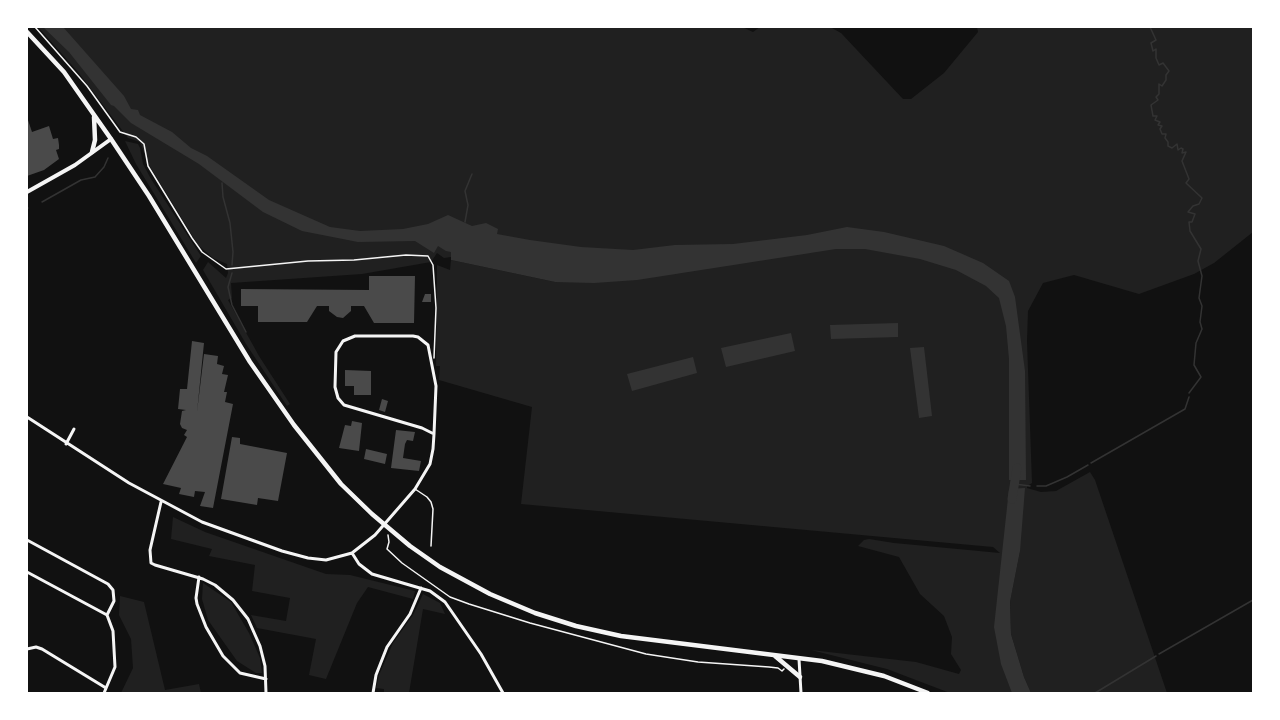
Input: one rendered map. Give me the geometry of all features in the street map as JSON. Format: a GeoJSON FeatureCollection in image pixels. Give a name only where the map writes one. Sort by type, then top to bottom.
{"type":"FeatureCollection","features":[{"type":"Feature","properties":{"kind":"main road"},"geometry":{"type":"LineString","coordinates":[[27,32],[64,72],[111,139],[250,362],[329,471],[384,525],[410,546],[440,567],[490,594],[576,626],[621,636],[799,657],[874,673],[928,693]]}},
{"type":"Feature","properties":{"kind":"main road"},"geometry":{"type":"LineString","coordinates":[[92,152],[95,140],[94,115]]}},
{"type":"Feature","properties":{"kind":"main road"},"geometry":{"type":"LineString","coordinates":[[773,654],[800,677]]}},
{"type":"Feature","properties":{"kind":"street"},"geometry":{"type":"LineString","coordinates":[[27,192],[51,180],[111,139]]}},
{"type":"Feature","properties":{"kind":"street"},"geometry":{"type":"LineString","coordinates":[[27,417],[66,444],[161,502],[221,530],[300,556],[326,560],[352,553],[364,545],[416,489],[430,464],[434,435],[436,386],[428,345],[418,337],[355,336],[348,337],[339,345],[336,352],[335,387],[338,398],[347,407],[422,428],[434,435]]}},
{"type":"Feature","properties":{"kind":"street"},"geometry":{"type":"LineString","coordinates":[[66,444],[74,429]]}},
{"type":"Feature","properties":{"kind":"street"},"geometry":{"type":"LineString","coordinates":[[161,502],[150,550],[151,562],[200,577],[224,592],[248,619],[262,653],[266,693]]}},
{"type":"Feature","properties":{"kind":"street"},"geometry":{"type":"LineString","coordinates":[[27,540],[108,584],[113,591],[114,601],[108,615]]}},
{"type":"Feature","properties":{"kind":"street"},"geometry":{"type":"LineString","coordinates":[[352,553],[359,564],[372,574],[421,588],[438,596],[451,609],[481,654],[502,693]]}},
{"type":"Feature","properties":{"kind":"street"},"geometry":{"type":"LineString","coordinates":[[27,573],[108,615],[114,631],[115,667],[104,693]]}},
{"type":"Feature","properties":{"kind":"street"},"geometry":{"type":"LineString","coordinates":[[200,577],[197,604],[203,621],[223,656],[240,673],[266,679]]}},
{"type":"Feature","properties":{"kind":"street"},"geometry":{"type":"LineString","coordinates":[[373,693],[383,655],[410,614],[421,588]]}},
{"type":"Feature","properties":{"kind":"street"},"geometry":{"type":"LineString","coordinates":[[27,649],[36,647],[106,688]]}},
{"type":"Feature","properties":{"kind":"street"},"geometry":{"type":"LineString","coordinates":[[799,657],[801,693]]}},
{"type":"Feature","properties":{"kind":"lane"},"geometry":{"type":"LineString","coordinates":[[416,489],[431,502],[433,509],[432,546]]}},
{"type":"Feature","properties":{"kind":"path"},"geometry":{"type":"LineString","coordinates":[[35,27],[87,86],[120,132],[136,137],[144,144],[148,166],[192,238],[202,252],[226,269],[308,261],[354,260],[406,255],[428,256],[433,265],[436,308],[435,356],[432,362]]}},
{"type":"Feature","properties":{"kind":"path"},"geometry":{"type":"LineString","coordinates":[[387,549],[389,538]]}},
{"type":"Feature","properties":{"kind":"shaded area"},"geometry":{"type":"Polygon","coordinates":[[[38,27],[742,27],[753,32],[760,27],[830,27],[841,33],[903,99],[911,99],[944,73],[978,32],[977,27],[1253,27],[1253,232],[1214,263],[1194,274],[1139,294],[1074,275],[1043,283],[1028,311],[1032,483],[1027,488],[1041,492],[1056,491],[1090,472],[1095,480],[1167,693],[1031,693],[1011,634],[1010,602],[1020,551],[1000,605],[1017,693],[950,693],[887,669],[811,650],[916,662],[959,674],[961,670],[951,654],[952,637],[944,616],[920,594],[899,557],[858,546],[864,540],[869,539],[1000,553],[993,547],[521,504],[532,407],[439,380],[440,366],[436,366],[437,265],[450,270],[451,260],[555,282],[581,282],[501,269],[451,257],[444,258],[437,253],[431,262],[362,274],[231,283],[232,298],[228,300],[259,356],[290,404],[287,406],[246,344],[203,270],[208,262],[226,278],[227,264],[213,258],[198,245],[149,165],[140,142],[128,138],[78,72],[38,27]]]}},
{"type":"Feature","properties":{"kind":"shaded area"},"geometry":{"type":"Polygon","coordinates":[[[43,27],[63,27],[124,96],[131,109],[138,110],[140,115],[172,132],[191,148],[207,156],[269,200],[330,227],[360,231],[403,229],[428,224],[448,215],[472,226],[486,223],[498,229],[497,234],[581,247],[633,250],[675,245],[733,244],[807,235],[847,227],[884,232],[944,246],[983,263],[1009,281],[1015,297],[1025,371],[1026,480],[1009,480],[1009,359],[1006,326],[999,298],[986,286],[956,270],[920,259],[865,249],[836,249],[637,280],[594,283],[555,282],[451,260],[451,252],[438,246],[434,253],[415,241],[358,242],[302,231],[263,212],[199,164],[131,123],[111,105],[69,52],[43,27]]]}},
{"type":"Feature","properties":{"kind":"shaded area"},"geometry":{"type":"Polygon","coordinates":[[[125,141],[138,144],[143,164],[151,179],[201,256],[196,263],[136,164],[125,141]]]}},
{"type":"Feature","properties":{"kind":"shaded area"},"geometry":{"type":"Polygon","coordinates":[[[898,323],[898,337],[831,339],[830,325],[898,323]]]}},
{"type":"Feature","properties":{"kind":"shaded area"},"geometry":{"type":"Polygon","coordinates":[[[791,333],[795,351],[726,367],[721,348],[791,333]]]}},
{"type":"Feature","properties":{"kind":"shaded area"},"geometry":{"type":"Polygon","coordinates":[[[924,347],[932,416],[919,418],[910,348],[924,347]]]}},
{"type":"Feature","properties":{"kind":"shaded area"},"geometry":{"type":"Polygon","coordinates":[[[693,357],[697,373],[632,391],[627,374],[693,357]]]}},
{"type":"Feature","properties":{"kind":"shaded area"},"geometry":{"type":"Polygon","coordinates":[[[1025,488],[1020,551],[1010,602],[1011,634],[1031,693],[1012,693],[1001,664],[994,627],[1009,489],[1025,488]]]}},
{"type":"Feature","properties":{"kind":"shaded area"},"geometry":{"type":"Polygon","coordinates":[[[173,517],[205,532],[326,574],[350,575],[415,591],[413,599],[368,587],[357,603],[326,679],[309,675],[316,639],[257,628],[251,615],[286,621],[290,598],[252,591],[255,565],[209,556],[212,549],[171,539],[173,517]]]}},
{"type":"Feature","properties":{"kind":"shaded area"},"geometry":{"type":"Polygon","coordinates":[[[203,583],[231,602],[260,658],[262,673],[256,673],[237,661],[208,620],[202,599],[203,583]]]}},
{"type":"Feature","properties":{"kind":"shaded area"},"geometry":{"type":"Polygon","coordinates":[[[423,594],[440,603],[445,614],[423,609],[409,693],[384,693],[384,689],[376,688],[379,675],[393,643],[413,615],[423,594]]]}},
{"type":"Feature","properties":{"kind":"shaded area"},"geometry":{"type":"Polygon","coordinates":[[[120,596],[144,602],[165,690],[199,684],[201,693],[121,693],[133,668],[131,639],[119,615],[120,596]]]}},
{"type":"Feature","properties":{"kind":"building"},"geometry":{"type":"Polygon","coordinates":[[[27,117],[32,132],[49,126],[53,139],[58,138],[59,149],[56,150],[59,159],[44,170],[27,176],[27,117]]]}},
{"type":"Feature","properties":{"kind":"building"},"geometry":{"type":"Polygon","coordinates":[[[369,276],[415,276],[414,323],[374,323],[364,306],[351,306],[351,311],[343,318],[329,311],[329,306],[317,306],[307,322],[258,322],[258,306],[241,306],[241,289],[369,290],[369,276]]]}},
{"type":"Feature","properties":{"kind":"building"},"geometry":{"type":"Polygon","coordinates":[[[425,294],[431,294],[431,302],[422,302],[425,294]]]}},
{"type":"Feature","properties":{"kind":"building"},"geometry":{"type":"Polygon","coordinates":[[[192,341],[204,343],[197,412],[204,354],[218,356],[217,364],[224,366],[222,374],[228,375],[224,392],[227,392],[225,402],[233,404],[213,508],[200,506],[205,492],[195,491],[194,497],[179,494],[181,488],[163,484],[187,437],[184,435],[187,430],[180,424],[182,411],[186,410],[178,409],[180,389],[187,389],[192,341]]]}},
{"type":"Feature","properties":{"kind":"building"},"geometry":{"type":"Polygon","coordinates":[[[345,370],[371,371],[371,395],[354,395],[354,386],[345,386],[345,370]]]}},
{"type":"Feature","properties":{"kind":"building"},"geometry":{"type":"Polygon","coordinates":[[[382,399],[388,401],[385,412],[379,410],[382,399]]]}},
{"type":"Feature","properties":{"kind":"building"},"geometry":{"type":"Polygon","coordinates":[[[352,421],[362,423],[359,451],[339,448],[345,425],[351,426],[352,421]]]}},
{"type":"Feature","properties":{"kind":"building"},"geometry":{"type":"Polygon","coordinates":[[[396,430],[415,432],[413,441],[407,440],[405,444],[403,458],[421,461],[419,471],[391,468],[396,430]]]}},
{"type":"Feature","properties":{"kind":"building"},"geometry":{"type":"Polygon","coordinates":[[[232,437],[240,438],[240,444],[287,453],[278,501],[258,498],[257,505],[221,499],[232,437]]]}},
{"type":"Feature","properties":{"kind":"building"},"geometry":{"type":"Polygon","coordinates":[[[366,449],[387,454],[385,464],[364,459],[366,449]]]}},
{"type":"Feature","properties":{"kind":"waterway"},"geometry":{"type":"LineString","coordinates":[[1150,27],[1156,40],[1151,43],[1153,51],[1156,49],[1159,65],[1163,63],[1169,71],[1162,86],[1159,84],[1159,94],[1156,97],[1158,100],[1151,105],[1153,116],[1157,116],[1155,120],[1160,122],[1158,125],[1162,126],[1160,129],[1162,134],[1166,134],[1168,146],[1172,148],[1177,144],[1178,150],[1181,148],[1182,153],[1186,152],[1182,161],[1189,179],[1186,183],[1202,198],[1199,204],[1193,206],[1188,212],[1195,214],[1192,222],[1189,222],[1190,231],[1201,249],[1198,261],[1202,276],[1199,298],[1202,306],[1200,322],[1202,329],[1196,343],[1194,365],[1201,377],[1189,393]]}},
{"type":"Feature","properties":{"kind":"waterway"},"geometry":{"type":"LineString","coordinates":[[42,202],[81,180],[95,177],[108,158]]}},
{"type":"Feature","properties":{"kind":"waterway"},"geometry":{"type":"LineString","coordinates":[[465,222],[468,205],[465,191],[472,174]]}},
{"type":"Feature","properties":{"kind":"waterway"},"geometry":{"type":"LineString","coordinates":[[222,183],[230,223],[232,265]]}},
{"type":"Feature","properties":{"kind":"waterway"},"geometry":{"type":"LineString","coordinates":[[232,273],[228,287],[232,305],[246,332]]}},
{"type":"Feature","properties":{"kind":"waterway"},"geometry":{"type":"LineString","coordinates":[[1091,463],[1185,409],[1189,397]]}},
{"type":"Feature","properties":{"kind":"waterway"},"geometry":{"type":"LineString","coordinates":[[1037,486],[1046,486],[1088,465]]}},
{"type":"Feature","properties":{"kind":"waterway"},"geometry":{"type":"LineString","coordinates":[[1012,499],[1017,468]]}},
{"type":"Feature","properties":{"kind":"waterway"},"geometry":{"type":"LineString","coordinates":[[1015,484],[1030,486]]}},
{"type":"Feature","properties":{"kind":"waterway"},"geometry":{"type":"LineString","coordinates":[[1159,654],[1253,600]]}},
{"type":"Feature","properties":{"kind":"waterway"},"geometry":{"type":"LineString","coordinates":[[1095,693],[1156,656]]}}]}
